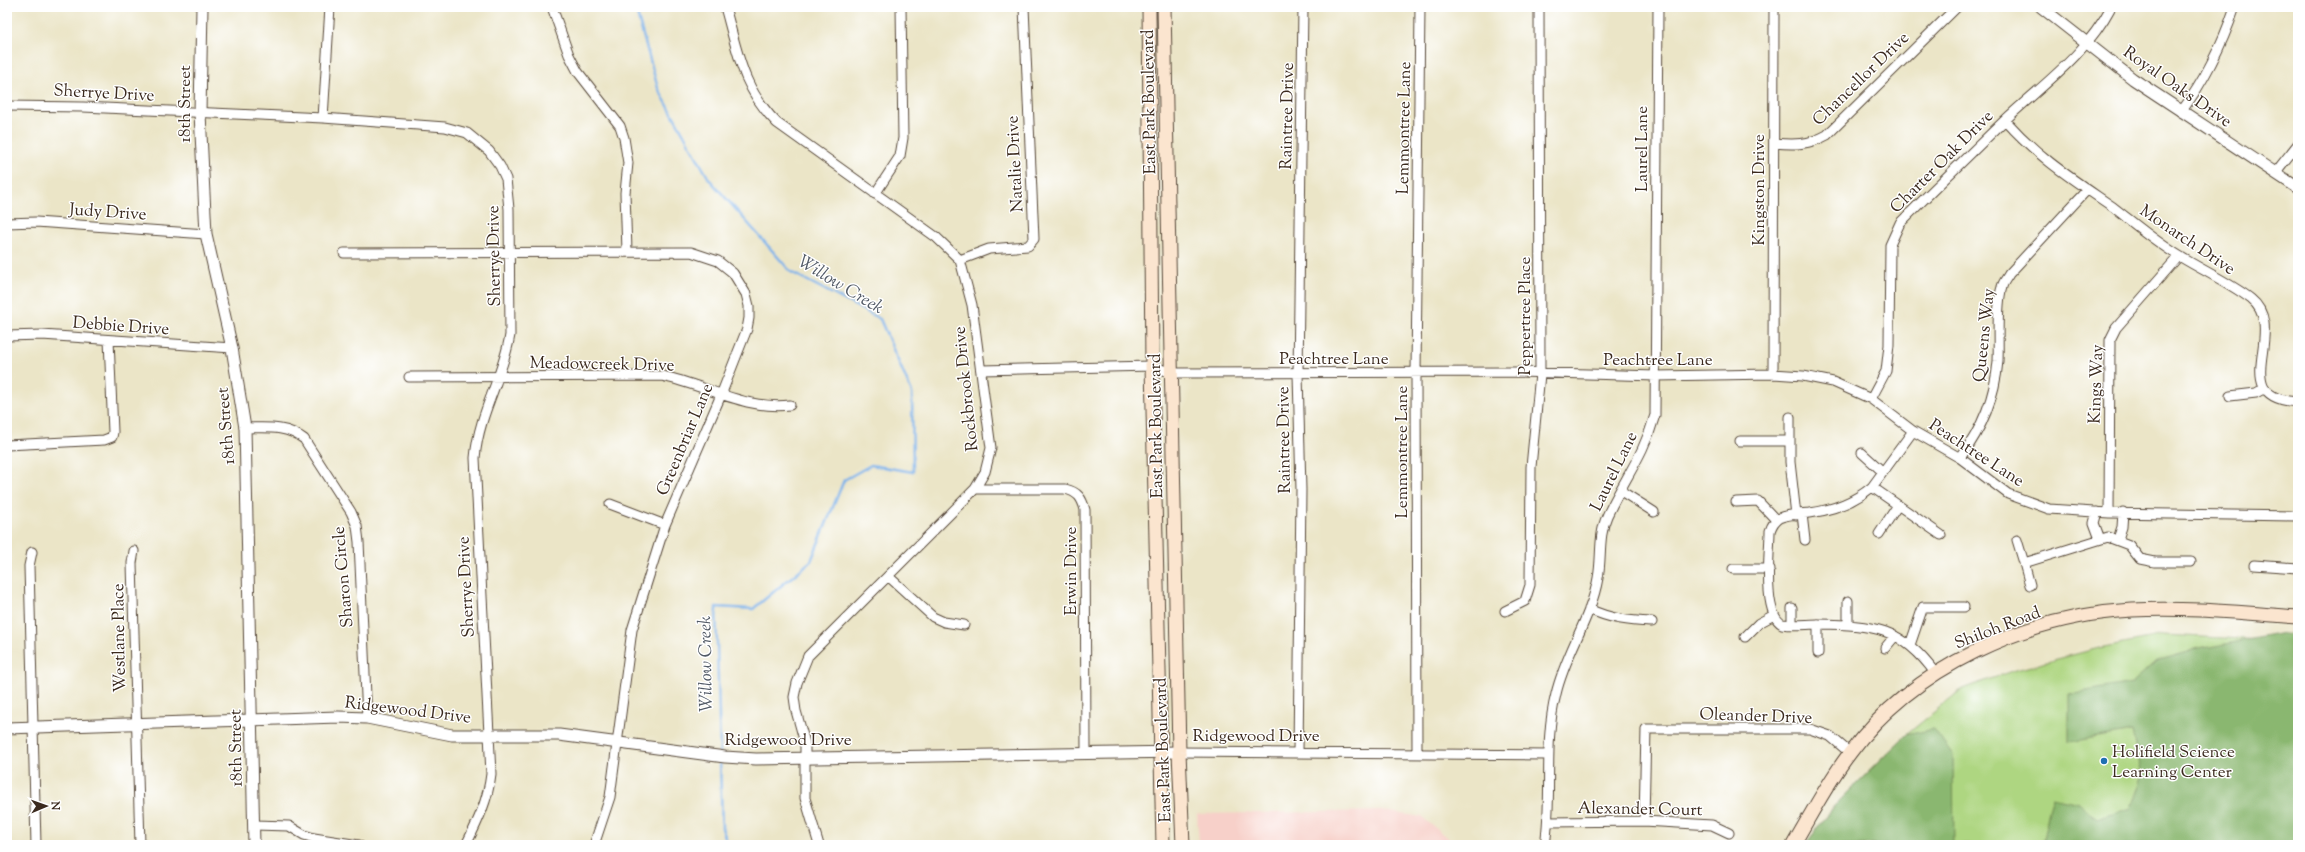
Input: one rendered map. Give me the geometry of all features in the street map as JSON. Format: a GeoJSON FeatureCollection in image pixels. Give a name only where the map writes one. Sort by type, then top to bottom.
{"type":"FeatureCollection","features":[{"type":"Feature","properties":{"kind":"main road","name":"East Park Boulevard"},"geometry":{"type":"LineString","coordinates":[[1149,7],[1152,366],[1163,845]]}},
{"type":"Feature","properties":{"kind":"main road","name":"East Park Boulevard"},"geometry":{"type":"LineString","coordinates":[[1164,7],[1179,752],[1183,845]]}},
{"type":"Feature","properties":{"kind":"main road","name":"Shiloh Road"},"geometry":{"type":"LineString","coordinates":[[1793,845],[1850,753],[1893,706],[1913,688],[1935,673],[1982,648],[2029,630],[2112,612],[2153,610],[2240,612],[2298,617]]}},
{"type":"Feature","properties":{"kind":"street","name":"18th Street"},"geometry":{"type":"LineString","coordinates":[[202,7],[200,113],[206,234],[232,348],[244,428],[254,845]]}},
{"type":"Feature","properties":{"kind":"street"},"geometry":{"type":"LineString","coordinates":[[323,118],[330,7]]}},
{"type":"Feature","properties":{"kind":"street"},"geometry":{"type":"LineString","coordinates":[[552,7],[569,55],[578,72],[620,126],[624,138],[628,158],[625,203],[628,251]]}},
{"type":"Feature","properties":{"kind":"street"},"geometry":{"type":"LineString","coordinates":[[725,7],[744,74],[752,91],[763,108],[778,123],[936,238],[960,260]]}},
{"type":"Feature","properties":{"kind":"street"},"geometry":{"type":"LineString","coordinates":[[875,194],[900,156],[903,138],[901,7]]}},
{"type":"Feature","properties":{"kind":"street","name":"Natalie Drive"},"geometry":{"type":"LineString","coordinates":[[960,260],[989,249],[1028,246],[1034,239],[1024,7]]}},
{"type":"Feature","properties":{"kind":"street","name":"Raintree Drive"},"geometry":{"type":"LineString","coordinates":[[1298,753],[1301,498],[1298,374],[1303,7]]}},
{"type":"Feature","properties":{"kind":"street","name":"Lemmontree Lane"},"geometry":{"type":"LineString","coordinates":[[1417,754],[1416,373],[1420,7]]}},
{"type":"Feature","properties":{"kind":"street","name":"Peppertree Place"},"geometry":{"type":"LineString","coordinates":[[1505,611],[1525,601],[1530,585],[1531,467],[1540,374],[1539,7]]}},
{"type":"Feature","properties":{"kind":"street","name":"Laurel Lane"},"geometry":{"type":"LineString","coordinates":[[1544,845],[1548,822],[1548,755],[1555,697],[1562,670],[1589,609],[1598,578],[1602,536],[1607,517],[1644,450],[1650,436],[1655,415],[1658,7]]}},
{"type":"Feature","properties":{"kind":"street","name":"Kingston Drive"},"geometry":{"type":"LineString","coordinates":[[1773,374],[1774,7]]}},
{"type":"Feature","properties":{"kind":"street","name":"Chancellor Drive"},"geometry":{"type":"LineString","coordinates":[[1774,143],[1805,144],[1814,142],[1827,135],[1956,7]]}},
{"type":"Feature","properties":{"kind":"street","name":"Royal Oaks Drive"},"geometry":{"type":"LineString","coordinates":[[2041,7],[2181,112],[2298,188]]}},
{"type":"Feature","properties":{"kind":"street","name":"Charter Oak Drive"},"geometry":{"type":"LineString","coordinates":[[1871,399],[1886,371],[1889,345],[1890,245],[1900,223],[2005,120],[2048,83],[2088,43],[2111,7]]}},
{"type":"Feature","properties":{"kind":"street"},"geometry":{"type":"LineString","coordinates":[[2181,112],[2197,91],[2214,60],[2235,7]]}},
{"type":"Feature","properties":{"kind":"street","name":"Sherrye Drive"},"geometry":{"type":"LineString","coordinates":[[7,106],[76,106],[323,118],[445,127],[467,133],[479,142],[496,159],[506,179],[510,251],[510,335],[508,349],[477,437],[475,458],[491,774],[489,794],[466,845]]}},
{"type":"Feature","properties":{"kind":"street","name":"Monarch Drive"},"geometry":{"type":"LineString","coordinates":[[2005,120],[2027,145],[2086,191],[2108,204],[2179,256],[2251,299],[2263,314],[2264,342],[2260,370],[2261,383],[2265,388]]}},
{"type":"Feature","properties":{"kind":"street"},"geometry":{"type":"LineString","coordinates":[[2276,173],[2298,144]]}},
{"type":"Feature","properties":{"kind":"street","name":"Queens Way"},"geometry":{"type":"LineString","coordinates":[[1960,458],[1974,439],[1988,412],[1998,363],[2002,287],[2009,274],[2086,191]]}},
{"type":"Feature","properties":{"kind":"street","name":"Judy Drive"},"geometry":{"type":"LineString","coordinates":[[7,223],[36,222],[206,234]]}},
{"type":"Feature","properties":{"kind":"street","name":"Greenbriar Lane"},"geometry":{"type":"LineString","coordinates":[[344,253],[510,251],[691,252],[705,255],[718,261],[733,273],[742,286],[749,306],[747,329],[722,395],[665,525],[632,630],[610,797],[594,845]]}},
{"type":"Feature","properties":{"kind":"street","name":"Kings Way"},"geometry":{"type":"LineString","coordinates":[[2108,513],[2110,340],[2116,328],[2179,256]]}},
{"type":"Feature","properties":{"kind":"street","name":"Rockbrook Drive"},"geometry":{"type":"LineString","coordinates":[[819,845],[805,798],[805,743],[796,711],[794,697],[808,656],[975,489],[985,472],[991,448],[982,370],[972,306],[960,260]]}},
{"type":"Feature","properties":{"kind":"street","name":"Debbie Drive"},"geometry":{"type":"LineString","coordinates":[[7,336],[42,335],[232,348]]}},
{"type":"Feature","properties":{"kind":"street"},"geometry":{"type":"LineString","coordinates":[[7,445],[104,440],[112,437],[109,340]]}},
{"type":"Feature","properties":{"kind":"street","name":"Peachtree Lane"},"geometry":{"type":"LineString","coordinates":[[982,370],[1152,366],[1172,373],[1416,373],[1656,376],[1773,374],[1803,376],[1832,382],[1871,399],[1913,431],[1960,458],[2008,494],[2029,503],[2049,509],[2108,513],[2122,512],[2298,516]]}},
{"type":"Feature","properties":{"kind":"street","name":"Meadowcreek Drive"},"geometry":{"type":"LineString","coordinates":[[409,377],[662,376],[686,381],[748,404],[772,407],[790,405]]}},
{"type":"Feature","properties":{"kind":"street"},"geometry":{"type":"LineString","coordinates":[[2230,396],[2256,393],[2265,388],[2270,394],[2280,400],[2298,402]]}},
{"type":"Feature","properties":{"kind":"street"},"geometry":{"type":"LineString","coordinates":[[1790,417],[1789,441],[1799,514],[1805,540]]}},
{"type":"Feature","properties":{"kind":"street","name":"Sharon Circle"},"geometry":{"type":"LineString","coordinates":[[244,428],[280,428],[294,431],[304,439],[351,512],[357,526],[367,718]]}},
{"type":"Feature","properties":{"kind":"street"},"geometry":{"type":"LineString","coordinates":[[1913,431],[1872,487],[1859,497],[1839,506],[1776,520],[1770,531],[1770,604],[1774,615],[1782,624],[1848,624],[1875,628],[1895,636],[1910,645],[1935,673]]}},
{"type":"Feature","properties":{"kind":"street"},"geometry":{"type":"LineString","coordinates":[[1740,441],[1789,441]]}},
{"type":"Feature","properties":{"kind":"street"},"geometry":{"type":"LineString","coordinates":[[1862,453],[1883,472]]}},
{"type":"Feature","properties":{"kind":"street"},"geometry":{"type":"LineString","coordinates":[[1872,487],[1941,535]]}},
{"type":"Feature","properties":{"kind":"street","name":"Erwin Drive"},"geometry":{"type":"LineString","coordinates":[[975,489],[1065,489],[1074,491],[1082,498],[1085,510],[1086,753]]}},
{"type":"Feature","properties":{"kind":"street"},"geometry":{"type":"LineString","coordinates":[[1621,491],[1654,512]]}},
{"type":"Feature","properties":{"kind":"street"},"geometry":{"type":"LineString","coordinates":[[1736,502],[1758,501],[1776,520]]}},
{"type":"Feature","properties":{"kind":"street"},"geometry":{"type":"LineString","coordinates":[[610,504],[665,525]]}},
{"type":"Feature","properties":{"kind":"street"},"geometry":{"type":"LineString","coordinates":[[1879,534],[1898,505]]}},
{"type":"Feature","properties":{"kind":"street"},"geometry":{"type":"LineString","coordinates":[[2097,512],[2094,523],[2104,538]]}},
{"type":"Feature","properties":{"kind":"street"},"geometry":{"type":"LineString","coordinates":[[2118,539],[2122,527],[2122,512]]}},
{"type":"Feature","properties":{"kind":"street"},"geometry":{"type":"LineString","coordinates":[[2024,563],[2104,538],[2118,539],[2129,545],[2140,559],[2155,562],[2192,562]]}},
{"type":"Feature","properties":{"kind":"street"},"geometry":{"type":"LineString","coordinates":[[2017,540],[2030,585]]}},
{"type":"Feature","properties":{"kind":"street","name":"Westlane Place"},"geometry":{"type":"LineString","coordinates":[[134,551],[132,563],[140,845]]}},
{"type":"Feature","properties":{"kind":"street"},"geometry":{"type":"LineString","coordinates":[[32,552],[29,566],[36,845]]}},
{"type":"Feature","properties":{"kind":"street"},"geometry":{"type":"LineString","coordinates":[[2254,565],[2298,568]]}},
{"type":"Feature","properties":{"kind":"street"},"geometry":{"type":"LineString","coordinates":[[1733,569],[1770,569]]}},
{"type":"Feature","properties":{"kind":"street"},"geometry":{"type":"LineString","coordinates":[[888,576],[933,618],[944,622],[964,625]]}},
{"type":"Feature","properties":{"kind":"street"},"geometry":{"type":"LineString","coordinates":[[1848,601],[1848,624]]}},
{"type":"Feature","properties":{"kind":"street"},"geometry":{"type":"LineString","coordinates":[[1910,645],[1923,607],[1964,607]]}},
{"type":"Feature","properties":{"kind":"street"},"geometry":{"type":"LineString","coordinates":[[1792,608],[1792,624]]}},
{"type":"Feature","properties":{"kind":"street"},"geometry":{"type":"LineString","coordinates":[[1589,609],[1606,617],[1624,621],[1652,622]]}},
{"type":"Feature","properties":{"kind":"street"},"geometry":{"type":"LineString","coordinates":[[1745,637],[1755,627],[1774,615]]}},
{"type":"Feature","properties":{"kind":"street"},"geometry":{"type":"LineString","coordinates":[[1818,624],[1818,653]]}},
{"type":"Feature","properties":{"kind":"street"},"geometry":{"type":"LineString","coordinates":[[1885,648],[1895,636]]}},
{"type":"Feature","properties":{"kind":"street","name":"Ridgewood Drive"},"geometry":{"type":"LineString","coordinates":[[7,728],[367,718],[452,735],[559,735],[725,757],[756,759],[1160,752],[1548,755]]}},
{"type":"Feature","properties":{"kind":"street","name":"Oleander Drive"},"geometry":{"type":"LineString","coordinates":[[1644,821],[1646,730],[1810,729],[1830,736],[1850,753]]}},
{"type":"Feature","properties":{"kind":"street","name":"Alexander Court"},"geometry":{"type":"LineString","coordinates":[[1548,822],[1644,821],[1712,825],[1729,833]]}},
{"type":"Feature","properties":{"kind":"street"},"geometry":{"type":"LineString","coordinates":[[254,826],[289,826],[304,835],[314,838],[359,845]]}},
{"type":"Feature","properties":{"kind":"shaded area"},"geometry":{"type":"Polygon","coordinates":[[[1384,811],[1422,817],[1456,845],[1199,845],[1197,814],[1384,811]]]}},
{"type":"Feature","properties":{"kind":"green space"},"geometry":{"type":"Polygon","coordinates":[[[2284,633],[2298,634],[2298,845],[2042,845],[2052,797],[2079,803],[2096,819],[2131,808],[2142,777],[2133,731],[2069,742],[2069,694],[2132,683],[2156,661],[2199,649],[2284,633]]]}},
{"type":"Feature","properties":{"kind":"green space"},"geometry":{"type":"Polygon","coordinates":[[[2163,635],[2286,641],[2298,845],[1805,845],[1835,805],[1906,735],[1962,689],[2016,670],[2099,648],[2163,635]]]}},
{"type":"Feature","properties":{"kind":"green space"},"geometry":{"type":"Polygon","coordinates":[[[1934,729],[1953,755],[1954,845],[1805,845],[1835,805],[1906,735],[1934,729]]]}},
{"type":"Feature","properties":{"kind":"waterway","name":"Willow Creek"},"geometry":{"type":"LineString","coordinates":[[635,7],[658,88],[709,179],[791,272],[880,319],[912,393],[913,472],[871,465],[844,480],[811,561],[753,609],[716,607],[720,753]]}},
{"type":"Feature","properties":{"kind":"waterway","name":"Willow Creek"},"geometry":{"type":"LineString","coordinates":[[720,760],[722,828],[728,845]]}},
{"type":"Feature","properties":{"kind":"place","name":"Holifield Science Learning Center"},"geometry":{"type":"Point","coordinates":[2104,761]}}]}
